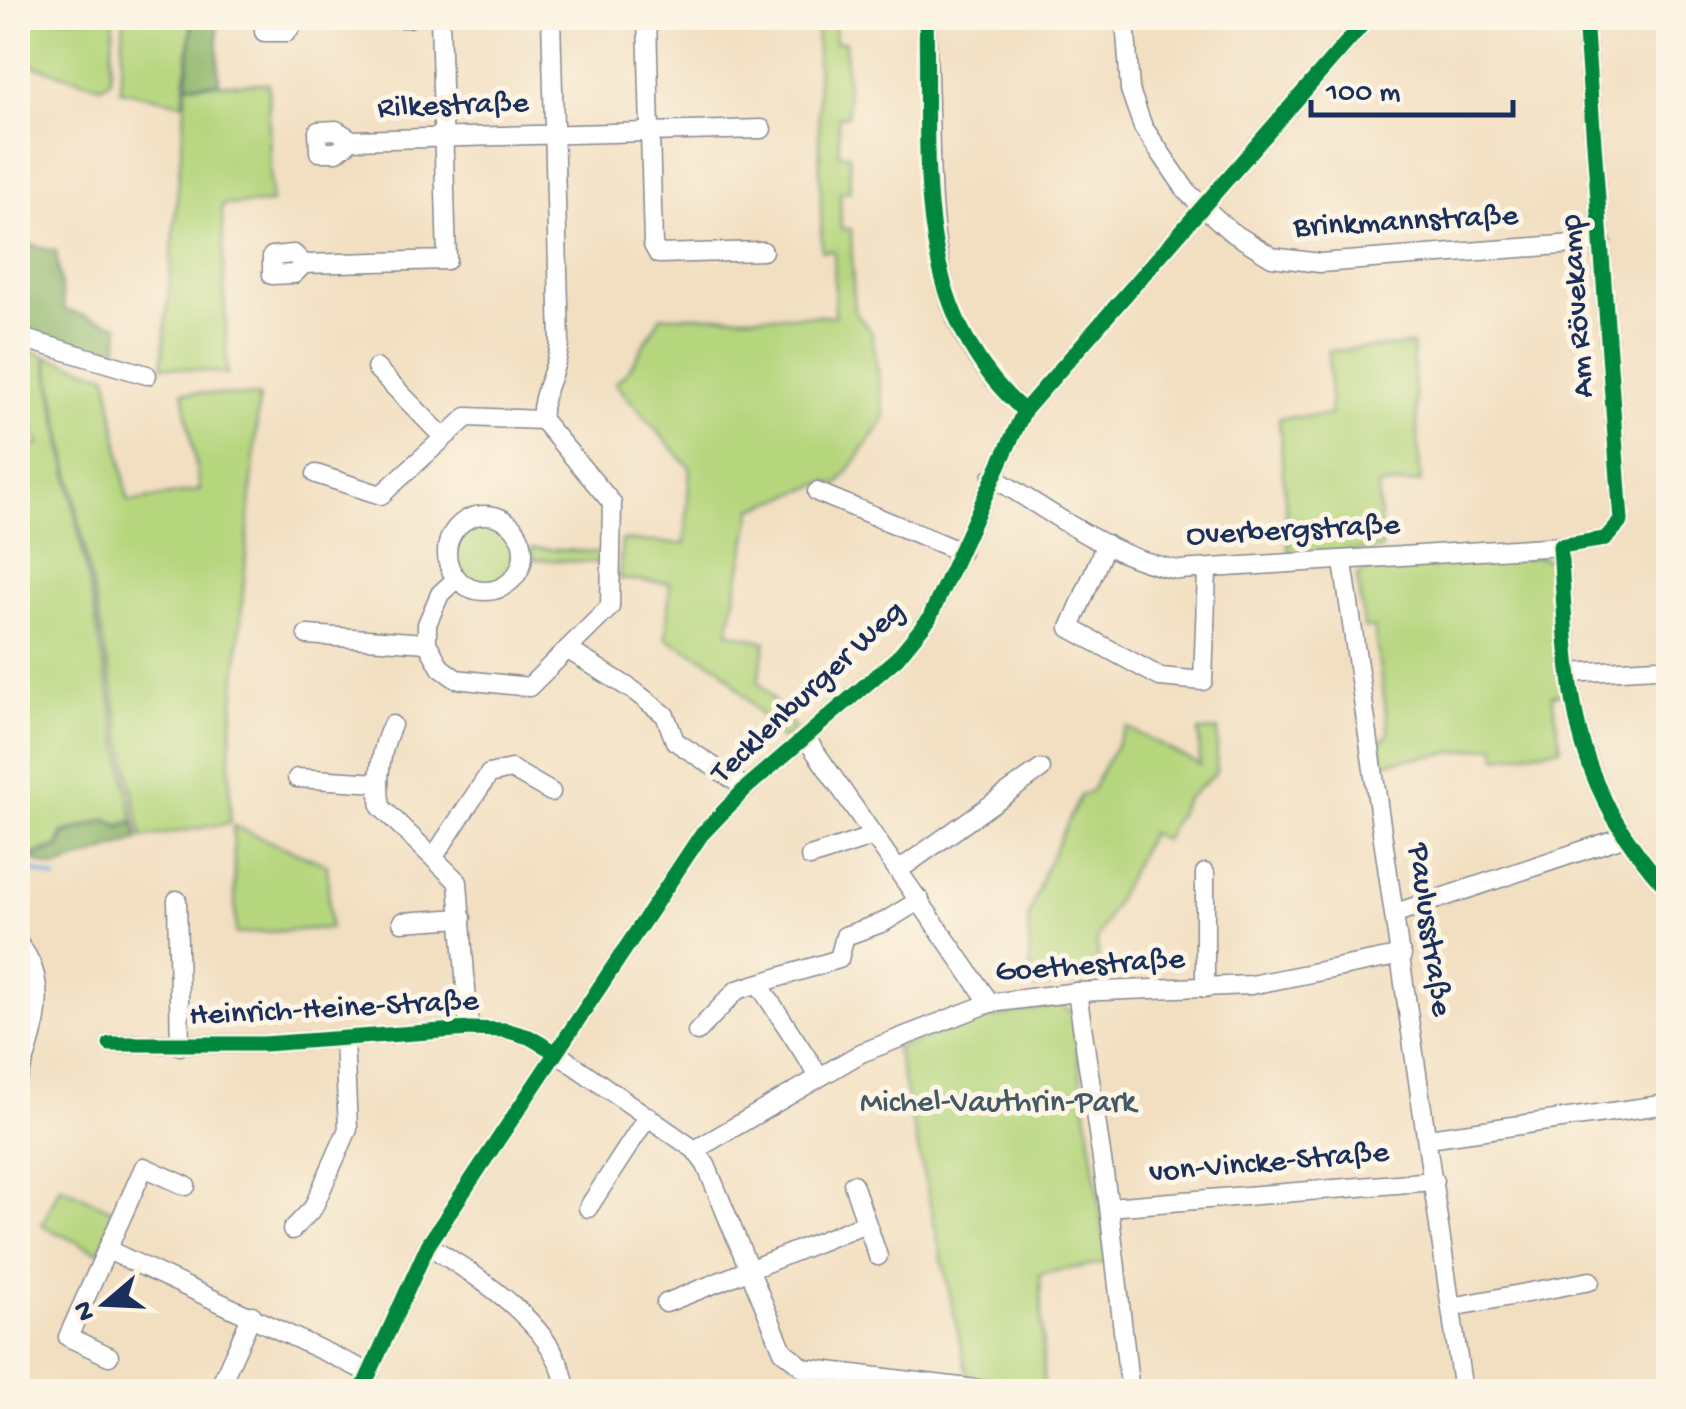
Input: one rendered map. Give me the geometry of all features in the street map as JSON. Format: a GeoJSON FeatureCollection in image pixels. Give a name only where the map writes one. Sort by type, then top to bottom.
{"type":"FeatureCollection","features":[{"type":"Feature","properties":{"kind":"street"},"geometry":{"type":"LineString","coordinates":[[264,18],[264,32],[287,32],[294,19],[409,18]]}},
{"type":"Feature","properties":{"kind":"street"},"geometry":{"type":"LineString","coordinates":[[304,264],[447,260],[440,18]]}},
{"type":"Feature","properties":{"kind":"street"},"geometry":{"type":"LineString","coordinates":[[456,578],[432,609],[427,643],[449,676],[515,688],[538,682],[610,607],[615,512],[542,420],[542,405],[559,362],[560,342],[551,18]]}},
{"type":"Feature","properties":{"kind":"street"},"geometry":{"type":"LineString","coordinates":[[647,18],[653,245],[658,254],[763,251]]}},
{"type":"Feature","properties":{"kind":"street"},"geometry":{"type":"LineString","coordinates":[[926,18],[932,230],[942,288],[976,356],[1024,411]]}},
{"type":"Feature","properties":{"kind":"street","name":"Brinkmannstraße"},"geometry":{"type":"LineString","coordinates":[[1126,18],[1126,68],[1136,111],[1167,164],[1202,206],[1249,246],[1294,263],[1602,242]]}},
{"type":"Feature","properties":{"kind":"street","name":"Tecklenburger Weg"},"geometry":{"type":"LineString","coordinates":[[361,1392],[428,1245],[702,834],[746,788],[912,642],[947,588],[992,476],[1024,411],[1368,18]]}},
{"type":"Feature","properties":{"kind":"street","name":"Am Rövekamp"},"geometry":{"type":"LineString","coordinates":[[1560,546],[1605,539],[1621,521],[1585,18]]}},
{"type":"Feature","properties":{"kind":"street","name":"Rilkestraße"},"geometry":{"type":"LineString","coordinates":[[352,140],[762,128]]}},
{"type":"Feature","properties":{"kind":"street"},"geometry":{"type":"LineString","coordinates":[[18,337],[147,375]]}},
{"type":"Feature","properties":{"kind":"street"},"geometry":{"type":"LineString","coordinates":[[376,368],[443,437]]}},
{"type":"Feature","properties":{"kind":"street"},"geometry":{"type":"LineString","coordinates":[[316,474],[336,477],[381,495],[443,437],[474,415],[542,420]]}},
{"type":"Feature","properties":{"kind":"street","name":"Overbergstraße"},"geometry":{"type":"LineString","coordinates":[[992,476],[1106,544],[1158,566],[1207,571],[1560,546]]}},
{"type":"Feature","properties":{"kind":"street"},"geometry":{"type":"LineString","coordinates":[[818,492],[961,552]]}},
{"type":"Feature","properties":{"kind":"street"},"geometry":{"type":"LineString","coordinates":[[479,516],[492,516],[514,529],[523,553],[514,578],[504,586],[479,591],[456,578],[448,553],[457,528],[479,516]]}},
{"type":"Feature","properties":{"kind":"street"},"geometry":{"type":"LineString","coordinates":[[1106,544],[1070,628],[1160,677],[1204,681],[1207,571]]}},
{"type":"Feature","properties":{"kind":"street"},"geometry":{"type":"LineString","coordinates":[[1560,546],[1568,673],[1577,736],[1588,769],[1623,836],[1668,890]]}},
{"type":"Feature","properties":{"kind":"street","name":"Paulusstraße"},"geometry":{"type":"LineString","coordinates":[[1343,562],[1463,1392]]}},
{"type":"Feature","properties":{"kind":"street"},"geometry":{"type":"LineString","coordinates":[[307,635],[427,643]]}},
{"type":"Feature","properties":{"kind":"street"},"geometry":{"type":"LineString","coordinates":[[570,651],[665,715],[675,741],[746,788]]}},
{"type":"Feature","properties":{"kind":"street"},"geometry":{"type":"LineString","coordinates":[[1568,673],[1656,668]]}},
{"type":"Feature","properties":{"kind":"street"},"geometry":{"type":"LineString","coordinates":[[392,724],[384,741],[379,783],[385,812],[435,855],[458,882],[469,1028]]}},
{"type":"Feature","properties":{"kind":"street"},"geometry":{"type":"LineString","coordinates":[[805,737],[990,1002]]}},
{"type":"Feature","properties":{"kind":"street"},"geometry":{"type":"LineString","coordinates":[[435,855],[489,774],[511,769],[551,792]]}},
{"type":"Feature","properties":{"kind":"street"},"geometry":{"type":"LineString","coordinates":[[899,870],[1041,769]]}},
{"type":"Feature","properties":{"kind":"street"},"geometry":{"type":"LineString","coordinates":[[297,778],[379,783]]}},
{"type":"Feature","properties":{"kind":"street"},"geometry":{"type":"LineString","coordinates":[[810,857],[874,836]]}},
{"type":"Feature","properties":{"kind":"street"},"geometry":{"type":"LineString","coordinates":[[1396,914],[1623,836]]}},
{"type":"Feature","properties":{"kind":"street"},"geometry":{"type":"LineString","coordinates":[[1205,873],[1205,988]]}},
{"type":"Feature","properties":{"kind":"street","name":"Heinrich-Heine-Straße"},"geometry":{"type":"LineString","coordinates":[[177,900],[180,1046]]}},
{"type":"Feature","properties":{"kind":"street"},"geometry":{"type":"LineString","coordinates":[[697,1032],[737,990],[839,959],[845,936],[884,922],[920,900]]}},
{"type":"Feature","properties":{"kind":"street"},"geometry":{"type":"LineString","coordinates":[[402,922],[462,918]]}},
{"type":"Feature","properties":{"kind":"street"},"geometry":{"type":"LineString","coordinates":[[18,944],[30,958],[38,992],[18,1078]]}},
{"type":"Feature","properties":{"kind":"street","name":"Goethestraße"},"geometry":{"type":"LineString","coordinates":[[695,1150],[819,1076],[902,1035],[990,1002],[1077,992],[1252,986],[1402,955]]}},
{"type":"Feature","properties":{"kind":"street"},"geometry":{"type":"LineString","coordinates":[[760,986],[819,1076]]}},
{"type":"Feature","properties":{"kind":"street"},"geometry":{"type":"LineString","coordinates":[[1077,992],[1109,1207],[1130,1392]]}},
{"type":"Feature","properties":{"kind":"street","name":"Heinrich-Heine-Straße"},"geometry":{"type":"LineString","coordinates":[[110,1044],[180,1046],[344,1039],[469,1028],[505,1030],[529,1037],[555,1052],[695,1150]]}},
{"type":"Feature","properties":{"kind":"street","name":"Heinrich-Heine-Straße"},"geometry":{"type":"LineString","coordinates":[[292,1230],[313,1208],[348,1128],[344,1039]]}},
{"type":"Feature","properties":{"kind":"street"},"geometry":{"type":"LineString","coordinates":[[1428,1138],[1668,1104]]}},
{"type":"Feature","properties":{"kind":"street"},"geometry":{"type":"LineString","coordinates":[[588,1208],[648,1116]]}},
{"type":"Feature","properties":{"kind":"street"},"geometry":{"type":"LineString","coordinates":[[695,1150],[706,1165],[784,1351],[793,1362],[804,1368],[914,1386],[1001,1392]]}},
{"type":"Feature","properties":{"kind":"street"},"geometry":{"type":"LineString","coordinates":[[109,1356],[68,1336],[144,1167],[186,1186]]}},
{"type":"Feature","properties":{"kind":"street","name":"von-Vincke-Straße"},"geometry":{"type":"LineString","coordinates":[[1109,1207],[1434,1181]]}},
{"type":"Feature","properties":{"kind":"street"},"geometry":{"type":"LineString","coordinates":[[853,1184],[878,1256]]}},
{"type":"Feature","properties":{"kind":"street"},"geometry":{"type":"LineString","coordinates":[[666,1303],[866,1223]]}},
{"type":"Feature","properties":{"kind":"street"},"geometry":{"type":"LineString","coordinates":[[428,1245],[510,1302],[562,1362],[566,1392]]}},
{"type":"Feature","properties":{"kind":"street"},"geometry":{"type":"LineString","coordinates":[[108,1250],[370,1373]]}},
{"type":"Feature","properties":{"kind":"street"},"geometry":{"type":"LineString","coordinates":[[1452,1307],[1590,1282]]}},
{"type":"Feature","properties":{"kind":"street"},"geometry":{"type":"LineString","coordinates":[[217,1392],[252,1315]]}},
{"type":"Feature","properties":{"kind":"green space"},"geometry":{"type":"Polygon","coordinates":[[[18,18],[114,18],[110,80],[101,86],[18,61],[18,18]]]}},
{"type":"Feature","properties":{"kind":"green space"},"geometry":{"type":"Polygon","coordinates":[[[124,18],[192,18],[183,103],[120,90],[124,18]]]}},
{"type":"Feature","properties":{"kind":"green space"},"geometry":{"type":"Polygon","coordinates":[[[193,18],[217,18],[219,83],[187,84],[193,18]]]}},
{"type":"Feature","properties":{"kind":"green space"},"geometry":{"type":"Polygon","coordinates":[[[816,18],[835,18],[835,42],[845,42],[848,116],[838,117],[839,154],[849,154],[850,191],[840,192],[841,229],[851,229],[854,310],[872,333],[885,419],[838,485],[826,482],[753,509],[728,632],[766,642],[758,681],[795,728],[782,740],[720,667],[666,638],[670,583],[619,579],[622,540],[685,544],[690,468],[615,383],[628,371],[661,316],[835,316],[834,251],[822,251],[816,18]]]}},
{"type":"Feature","properties":{"kind":"green space"},"geometry":{"type":"Polygon","coordinates":[[[268,83],[271,203],[222,205],[227,374],[162,366],[187,85],[268,83]]]}},
{"type":"Feature","properties":{"kind":"green space"},"geometry":{"type":"Polygon","coordinates":[[[18,242],[56,251],[64,310],[119,325],[117,360],[18,330],[18,242]]]}},
{"type":"Feature","properties":{"kind":"green space"},"geometry":{"type":"Polygon","coordinates":[[[1412,345],[1421,482],[1378,486],[1382,549],[1289,556],[1279,418],[1331,415],[1328,351],[1412,345]]]}},
{"type":"Feature","properties":{"kind":"green space"},"geometry":{"type":"Polygon","coordinates":[[[18,348],[45,356],[134,820],[119,825],[107,819],[62,833],[58,846],[25,856],[18,852],[18,454],[39,445],[24,398],[18,399],[18,348]]]}},
{"type":"Feature","properties":{"kind":"green space"},"geometry":{"type":"Polygon","coordinates":[[[47,357],[107,375],[128,502],[200,490],[183,392],[259,397],[230,752],[230,823],[142,838],[47,357]]]}},
{"type":"Feature","properties":{"kind":"green space"},"geometry":{"type":"Polygon","coordinates":[[[485,522],[507,531],[516,553],[507,575],[485,584],[463,575],[454,553],[463,531],[485,522]]]}},
{"type":"Feature","properties":{"kind":"green space"},"geometry":{"type":"Polygon","coordinates":[[[532,548],[605,553],[604,563],[532,559],[532,548]]]}},
{"type":"Feature","properties":{"kind":"green space"},"geometry":{"type":"Polygon","coordinates":[[[1542,557],[1553,566],[1562,693],[1552,695],[1561,748],[1498,757],[1496,746],[1383,763],[1380,743],[1389,733],[1374,628],[1364,628],[1357,576],[1367,570],[1542,557]]]}},
{"type":"Feature","properties":{"kind":"green space"},"geometry":{"type":"Polygon","coordinates":[[[1126,727],[1200,765],[1199,731],[1218,730],[1216,773],[1186,799],[1164,840],[1150,833],[1097,939],[1099,981],[1031,988],[1028,919],[1045,869],[1081,795],[1090,792],[1126,727]]]}},
{"type":"Feature","properties":{"kind":"green space"},"geometry":{"type":"Polygon","coordinates":[[[107,821],[120,828],[135,823],[138,840],[54,868],[28,858],[60,848],[64,835],[107,821]]]}},
{"type":"Feature","properties":{"kind":"green space"},"geometry":{"type":"Polygon","coordinates":[[[233,826],[327,865],[330,928],[236,934],[233,826]]]}},
{"type":"Feature","properties":{"kind":"green space","name":"Michel-Vauthrin-Park"},"geometry":{"type":"Polygon","coordinates":[[[1060,1004],[1072,1013],[1108,1262],[1040,1274],[1044,1387],[968,1378],[896,1048],[972,1022],[1060,1004]]]}},
{"type":"Feature","properties":{"kind":"green space"},"geometry":{"type":"Polygon","coordinates":[[[60,1186],[117,1212],[99,1252],[42,1226],[60,1186]]]}},
{"type":"Feature","properties":{"kind":"waterway"},"geometry":{"type":"LineString","coordinates":[[18,865],[56,879]]}},
{"type":"Feature","properties":{"kind":"cycle path"},"geometry":{"type":"LineString","coordinates":[[926,18],[928,177],[943,278],[960,326],[986,371],[1024,411]]}},
{"type":"Feature","properties":{"kind":"cycle path"},"geometry":{"type":"LineString","coordinates":[[361,1392],[428,1245],[701,835],[746,788],[897,658],[929,619],[1024,411],[1368,18]]}},
{"type":"Feature","properties":{"kind":"cycle path"},"geometry":{"type":"LineString","coordinates":[[1585,18],[1621,521],[1605,539],[1560,546],[1571,689],[1591,770],[1609,809],[1634,849],[1668,890]]}},
{"type":"Feature","properties":{"kind":"cycle path"},"geometry":{"type":"LineString","coordinates":[[110,1044],[264,1044],[469,1029],[505,1030],[529,1037],[555,1052]]}}]}
